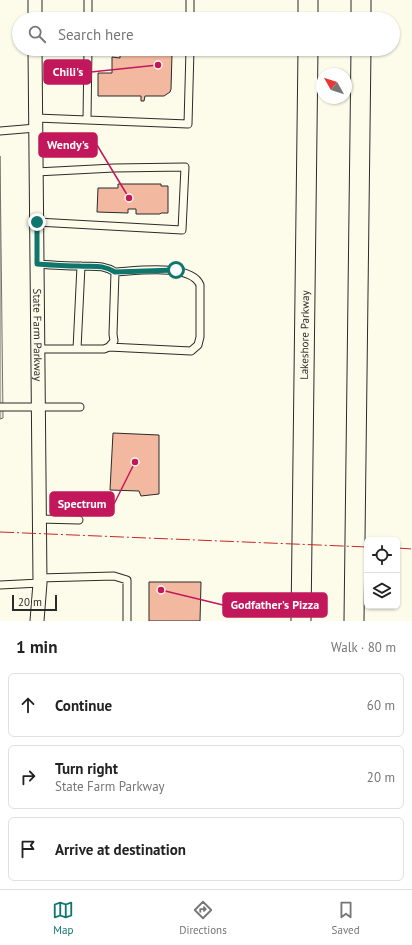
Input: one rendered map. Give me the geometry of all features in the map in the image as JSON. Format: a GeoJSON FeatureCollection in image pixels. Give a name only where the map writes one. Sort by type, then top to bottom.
{"type":"FeatureCollection","features":[{"type":"Feature","properties":{"kind":"main road"},"geometry":{"type":"LineString","coordinates":[[308,0],[308,12]]}},
{"type":"Feature","properties":{"kind":"main road"},"geometry":{"type":"LineString","coordinates":[[361,0],[361,12]]}},
{"type":"Feature","properties":{"kind":"main road","name":"Lakeshore Parkway"},"geometry":{"type":"LineString","coordinates":[[301,621],[308,56]]}},
{"type":"Feature","properties":{"kind":"main road"},"geometry":{"type":"LineString","coordinates":[[354,621],[361,56]]}},
{"type":"Feature","properties":{"kind":"street"},"geometry":{"type":"LineString","coordinates":[[35,0],[35,12]]}},
{"type":"Feature","properties":{"kind":"street","name":"State Farm Parkway"},"geometry":{"type":"LineString","coordinates":[[35,56],[40,581],[37,621]]}},
{"type":"Feature","properties":{"kind":"lane"},"geometry":{"type":"LineString","coordinates":[[88,0],[88,12]]}},
{"type":"Feature","properties":{"kind":"lane"},"geometry":{"type":"LineString","coordinates":[[190,0],[190,12]]}},
{"type":"Feature","properties":{"kind":"lane"},"geometry":{"type":"LineString","coordinates":[[87,120],[88,56]]}},
{"type":"Feature","properties":{"kind":"lane"},"geometry":{"type":"LineString","coordinates":[[0,131],[36,123],[87,120],[188,124],[190,56]]}},
{"type":"Feature","properties":{"kind":"lane"},"geometry":{"type":"LineString","coordinates":[[36,172],[114,168],[185,167],[182,230],[37,222]]}},
{"type":"Feature","properties":{"kind":"lane"},"geometry":{"type":"LineString","coordinates":[[37,264],[107,267],[115,272],[176,270],[194,277],[198,280],[200,285],[200,337],[198,344],[192,351],[109,348],[38,349]]}},
{"type":"Feature","properties":{"kind":"lane"},"geometry":{"type":"LineString","coordinates":[[77,349],[81,266]]}},
{"type":"Feature","properties":{"kind":"lane"},"geometry":{"type":"LineString","coordinates":[[109,348],[114,341],[115,272]]}},
{"type":"Feature","properties":{"kind":"lane"},"geometry":{"type":"LineString","coordinates":[[0,407],[80,407]]}},
{"type":"Feature","properties":{"kind":"lane"},"geometry":{"type":"LineString","coordinates":[[39,519],[79,520]]}},
{"type":"Feature","properties":{"kind":"lane"},"geometry":{"type":"LineString","coordinates":[[0,585],[114,576],[127,580],[127,621]]}},
{"type":"Feature","properties":{"kind":"shaded area"},"geometry":{"type":"Polygon","coordinates":[[[0,156],[3,418],[0,419],[0,156]]]}},
{"type":"Feature","properties":{"kind":"building"},"geometry":{"type":"Polygon","coordinates":[[[120,56],[172,56],[170,92],[164,96],[145,96],[144,101],[141,101],[141,96],[98,96],[98,73],[112,73],[112,57],[120,58],[120,56]]]}},
{"type":"Feature","properties":{"kind":"building"},"geometry":{"type":"Polygon","coordinates":[[[118,184],[161,184],[161,186],[168,186],[168,213],[136,214],[136,209],[128,209],[128,213],[97,212],[98,188],[118,188],[118,184]]]}},
{"type":"Feature","properties":{"kind":"building"},"geometry":{"type":"Polygon","coordinates":[[[113,433],[159,435],[159,494],[141,496],[139,491],[110,490],[113,433]]]}},
{"type":"Feature","properties":{"kind":"building"},"geometry":{"type":"Polygon","coordinates":[[[149,582],[201,582],[200,621],[149,621],[149,582]]]}},
{"type":"Feature","properties":{"kind":"power"},"geometry":{"type":"LineString","coordinates":[[0,532],[364,547]]}},
{"type":"Feature","properties":{"kind":"power"},"geometry":{"type":"LineString","coordinates":[[400,548],[412,549]]}},
{"type":"Feature","properties":{"kind":"place","name":"Chili's"},"geometry":{"type":"Point","coordinates":[158,65]}},
{"type":"Feature","properties":{"kind":"place","name":"Wendy's"},"geometry":{"type":"Point","coordinates":[129,198]}},
{"type":"Feature","properties":{"kind":"place","name":"Spectrum"},"geometry":{"type":"Point","coordinates":[135,462]}},
{"type":"Feature","properties":{"kind":"place","name":"Godfather's Pizza"},"geometry":{"type":"Point","coordinates":[161,590]}},
{"type":"Feature","properties":{"kind":"route"},"geometry":{"type":"LineString","coordinates":[[37,222],[37,264],[107,267],[115,272],[176,270]]}}]}
